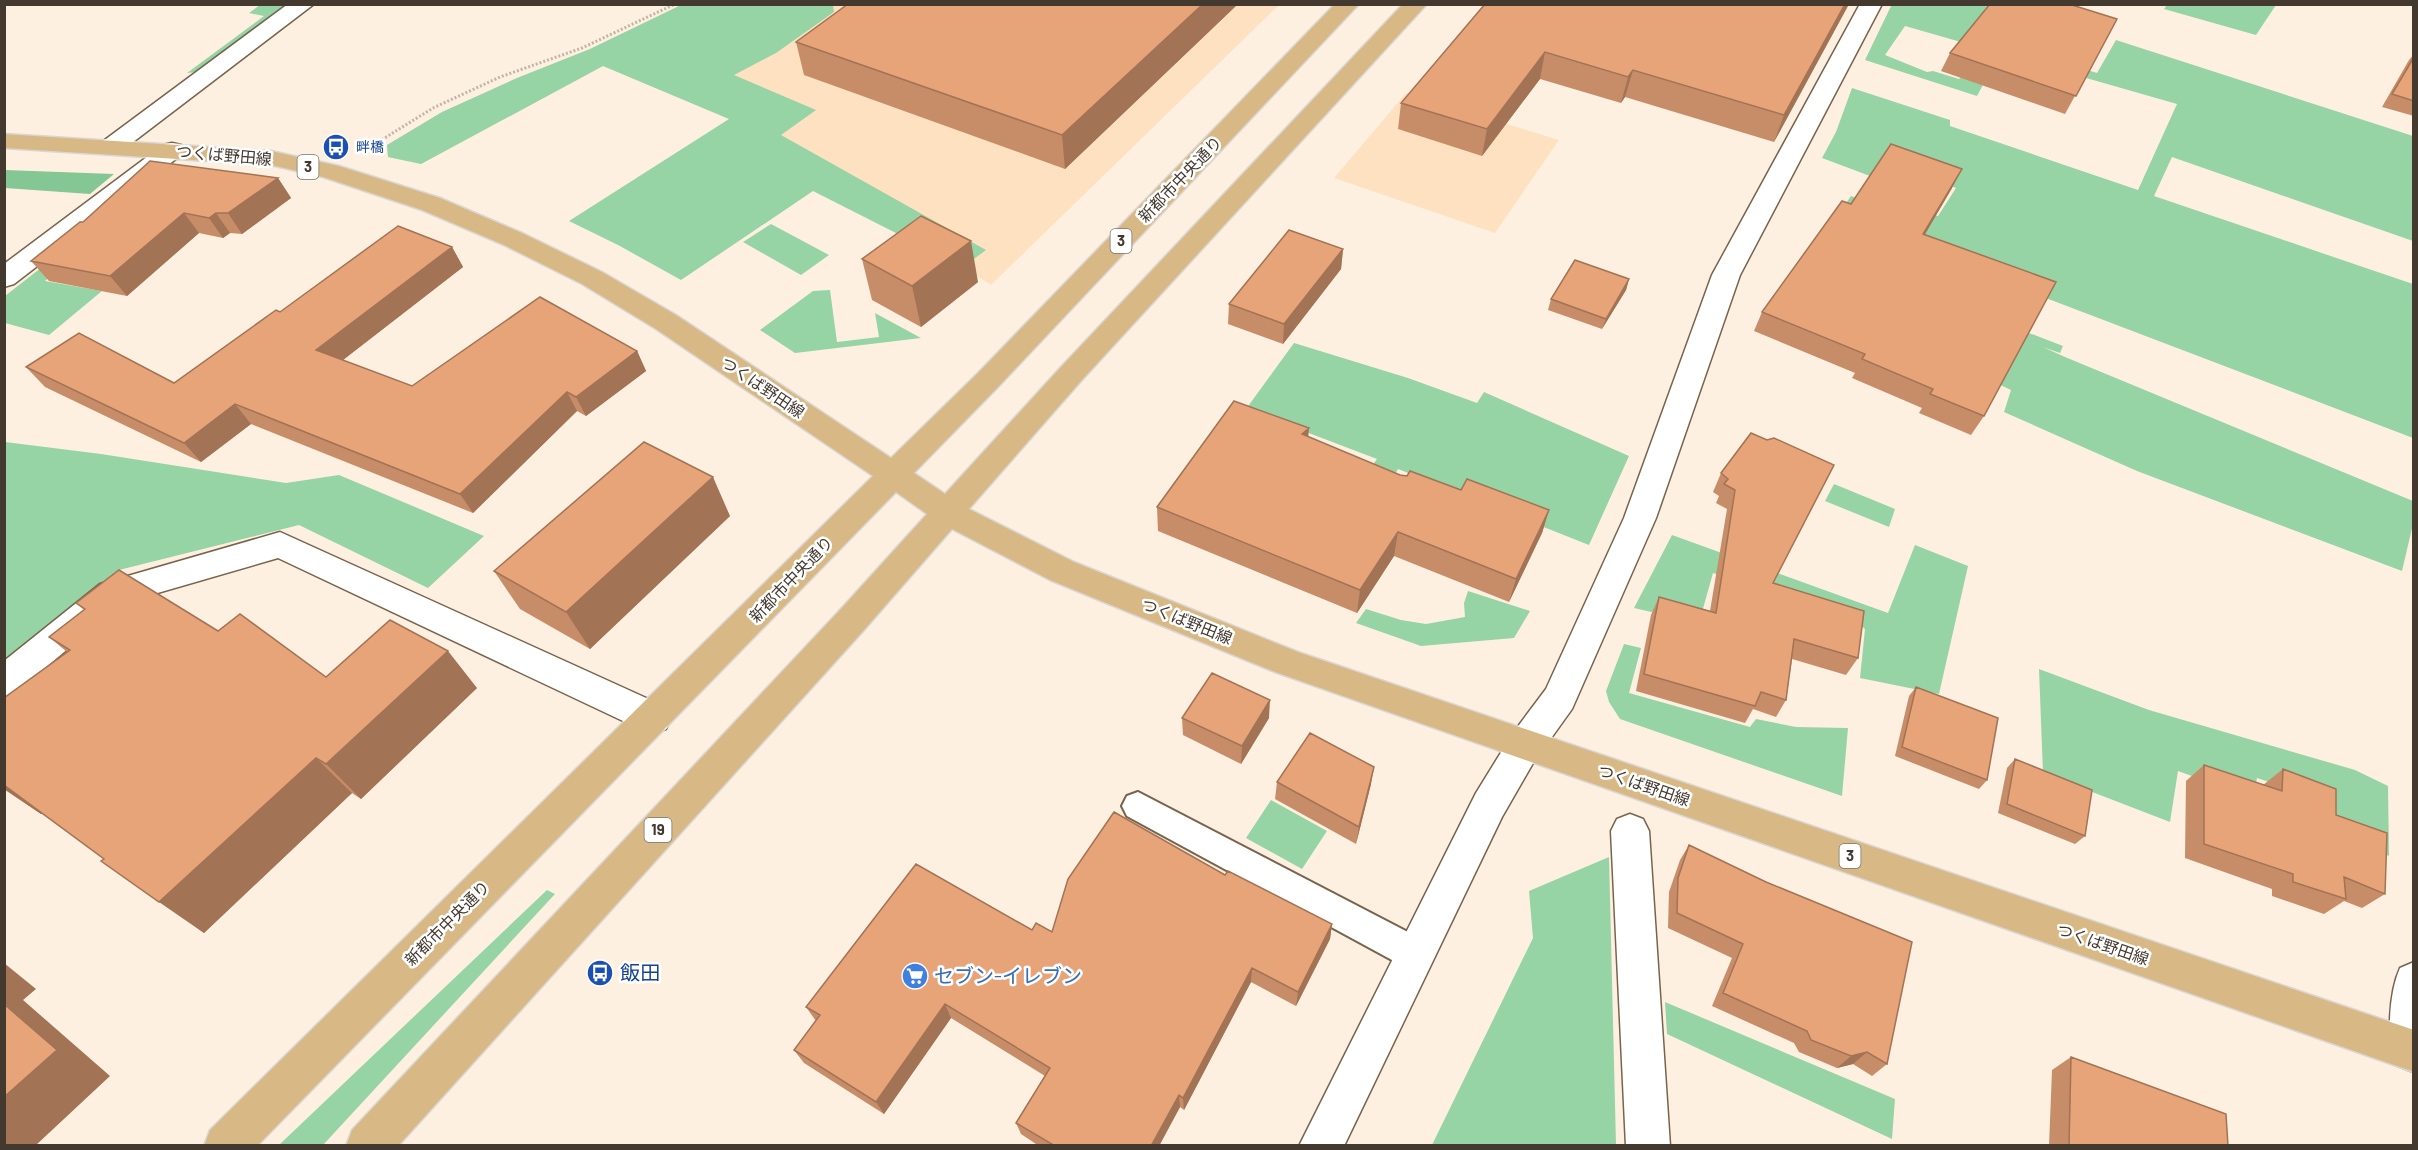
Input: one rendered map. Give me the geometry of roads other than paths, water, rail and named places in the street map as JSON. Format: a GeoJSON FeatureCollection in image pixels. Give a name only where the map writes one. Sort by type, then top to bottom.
{"type":"FeatureCollection","features":[{"type":"Feature","properties":{"kind":"main road","name":"新都市中央通り"},"geometry":{"type":"LineString","coordinates":[[226,1146],[988,380],[1348,4]]}},
{"type":"Feature","properties":{"kind":"main road"},"geometry":{"type":"LineString","coordinates":[[949,513],[1071,374],[1416,4]]}},
{"type":"Feature","properties":{"kind":"main road","name":"つくば野田線"},"geometry":{"type":"LineString","coordinates":[[4,141],[271,158],[330,171],[431,204],[513,239],[591,278],[666,322],[949,513],[1062,571],[1276,657],[2412,1051]]}},
{"type":"Feature","properties":{"kind":"main road","name":"19"},"geometry":{"type":"LineString","coordinates":[[368,1146],[949,513]]}},
{"type":"Feature","properties":{"kind":"street"},"geometry":{"type":"LineString","coordinates":[[111,147],[303,4]]}},
{"type":"Feature","properties":{"kind":"street"},"geometry":{"type":"LineString","coordinates":[[1321,1146],[1489,804],[1526,744],[1559,698],[1640,518],[1726,275],[1871,4]]}},
{"type":"Feature","properties":{"kind":"street"},"geometry":{"type":"LineString","coordinates":[[4,278],[172,150]]}},
{"type":"Feature","properties":{"kind":"street"},"geometry":{"type":"LineString","coordinates":[[4,682],[111,593],[280,545],[653,718]]}},
{"type":"Feature","properties":{"kind":"street"},"geometry":{"type":"LineString","coordinates":[[1630,831],[1648,1146]]}},
{"type":"Feature","properties":{"kind":"street"},"geometry":{"type":"LineString","coordinates":[[2412,1051],[2414,982]]}},
{"type":"Feature","properties":{"kind":"lane"},"geometry":{"type":"LineString","coordinates":[[1138,806],[1415,954]]}},
{"type":"Feature","properties":{"kind":"place","name":"畔橋"},"geometry":{"type":"Point","coordinates":[336,147]}},
{"type":"Feature","properties":{"kind":"place","name":"飯田"},"geometry":{"type":"Point","coordinates":[600,973]}},
{"type":"Feature","properties":{"kind":"place","name":"セブン-イレブン"},"geometry":{"type":"Point","coordinates":[915,976]}}]}
